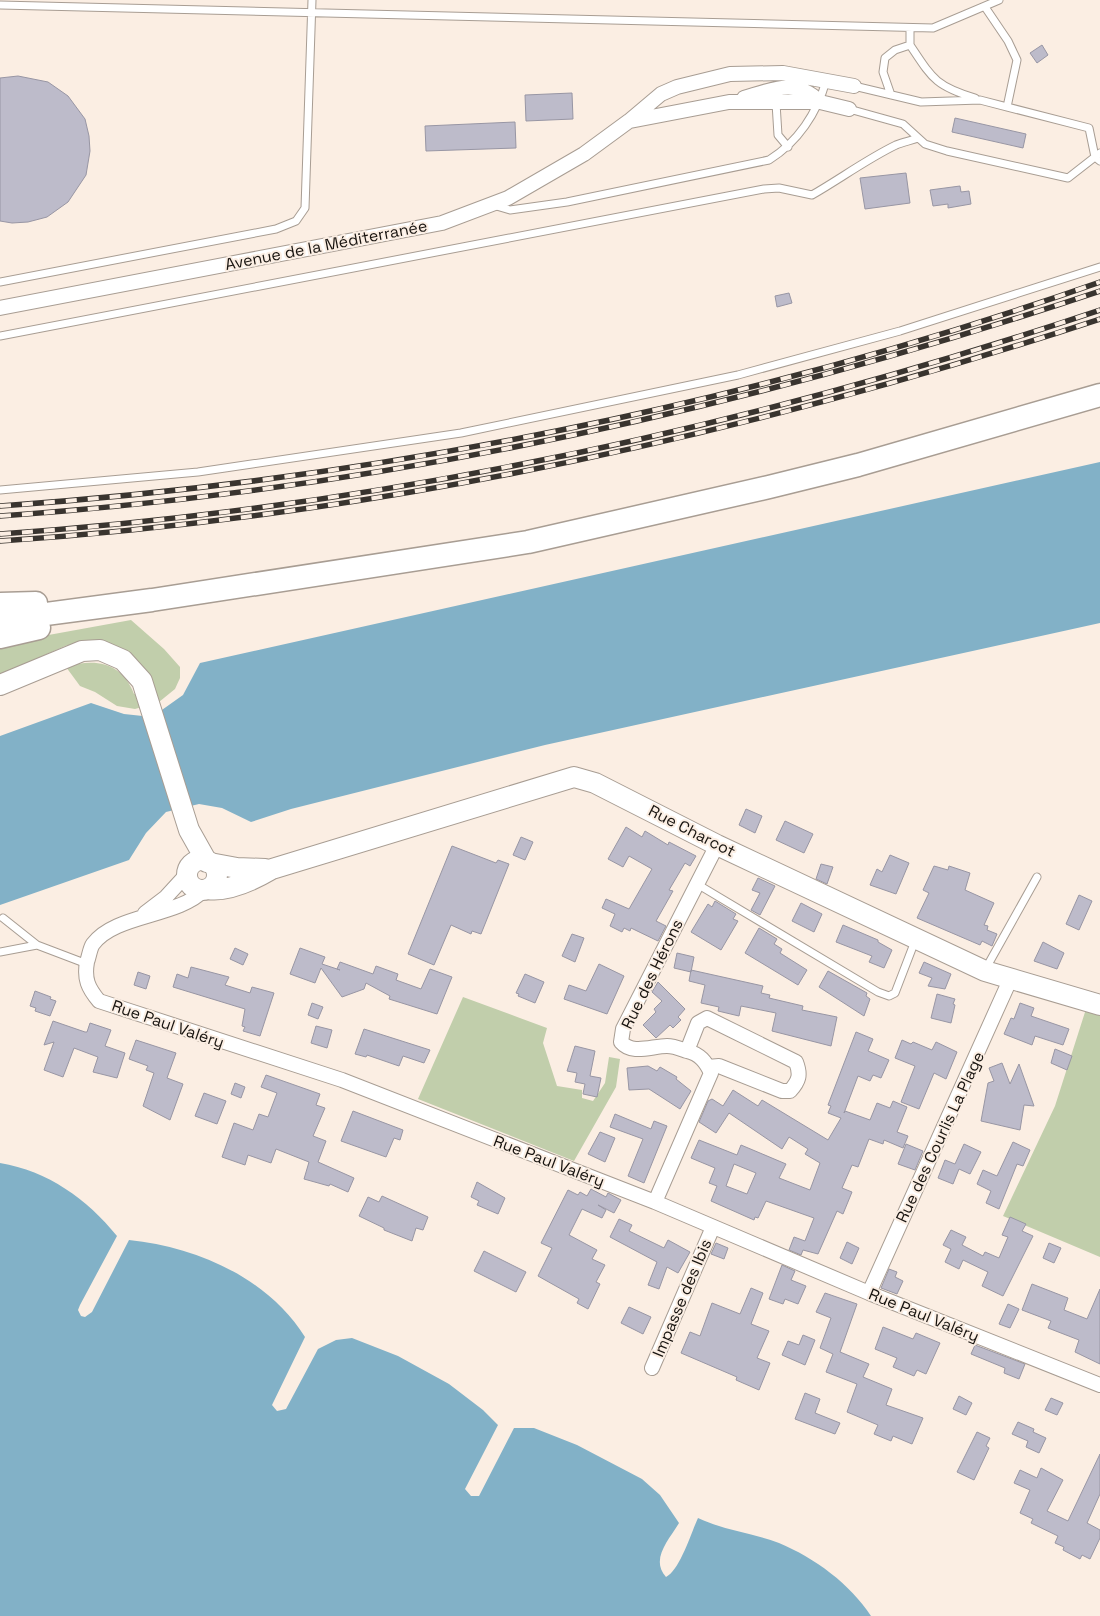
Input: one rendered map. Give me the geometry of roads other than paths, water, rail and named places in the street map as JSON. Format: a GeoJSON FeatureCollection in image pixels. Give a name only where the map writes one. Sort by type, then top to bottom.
{"type":"FeatureCollection","features":[{"type":"Feature","properties":{"kind":"main road"},"geometry":{"type":"LineString","coordinates":[[0,620],[152,600],[528,542],[769,488],[858,465],[1100,395]]}},
{"type":"Feature","properties":{"kind":"main road"},"geometry":{"type":"LineString","coordinates":[[0,604],[152,600]]}},
{"type":"Feature","properties":{"kind":"main road"},"geometry":{"type":"LineString","coordinates":[[0,637],[152,600]]}},
{"type":"Feature","properties":{"kind":"street","name":"Avenue de la Méditerranée"},"geometry":{"type":"LineString","coordinates":[[0,308],[442,223],[508,198],[584,154],[629,122],[661,94],[677,87],[730,74],[783,73],[800,82],[820,102]]}},
{"type":"Feature","properties":{"kind":"street","name":"Avenue de la Méditerranée"},"geometry":{"type":"LineString","coordinates":[[629,122],[729,102],[800,82],[826,81],[854,86]]}},
{"type":"Feature","properties":{"kind":"street","name":"Avenue de la Méditerranée"},"geometry":{"type":"LineString","coordinates":[[729,102],[820,102],[849,109]]}},
{"type":"Feature","properties":{"kind":"street"},"geometry":{"type":"LineString","coordinates":[[0,685],[82,651],[100,650],[123,660],[142,681],[199,867],[216,870],[216,879],[206,889]]}},
{"type":"Feature","properties":{"kind":"street","name":"Rue Charcot"},"geometry":{"type":"LineString","coordinates":[[206,889],[219,890],[258,877],[272,869],[574,777],[596,783],[717,845],[985,971],[1010,980],[1100,1005]]}},
{"type":"Feature","properties":{"kind":"street","name":"Rue des Hérons"},"geometry":{"type":"LineString","coordinates":[[687,1051],[669,1046],[633,1049],[625,1047],[621,1042],[623,1029],[717,845]]}},
{"type":"Feature","properties":{"kind":"street","name":"Rue Charcot"},"geometry":{"type":"LineString","coordinates":[[199,867],[272,869]]}},
{"type":"Feature","properties":{"kind":"street","name":"Rue Paul Valéry"},"geometry":{"type":"LineString","coordinates":[[139,918],[199,867]]}},
{"type":"Feature","properties":{"kind":"street","name":"Rue Paul Valéry"},"geometry":{"type":"LineString","coordinates":[[206,889],[180,904],[108,931],[92,944],[85,977],[90,991],[99,1001],[342,1080],[655,1202],[869,1293],[1100,1385]]}},
{"type":"Feature","properties":{"kind":"street","name":"Rue des Courlis La Plage"},"geometry":{"type":"LineString","coordinates":[[869,1293],[1010,980]]}},
{"type":"Feature","properties":{"kind":"street"},"geometry":{"type":"LineString","coordinates":[[655,1202],[711,1073],[708,1067],[706,1061],[687,1051],[698,1023],[707,1018],[796,1062],[800,1071],[799,1081],[790,1092],[782,1091],[720,1066],[708,1067]]}},
{"type":"Feature","properties":{"kind":"street","name":"Impasse des Ibis"},"geometry":{"type":"LineString","coordinates":[[652,1368],[713,1227]]}},
{"type":"Feature","properties":{"kind":"lane"},"geometry":{"type":"LineString","coordinates":[[0,282],[276,229],[296,221],[305,208],[312,0]]}},
{"type":"Feature","properties":{"kind":"lane"},"geometry":{"type":"LineString","coordinates":[[0,5],[933,28],[999,0]]}},
{"type":"Feature","properties":{"kind":"lane"},"geometry":{"type":"LineString","coordinates":[[985,7],[1008,41],[1017,60],[1007,107]]}},
{"type":"Feature","properties":{"kind":"lane"},"geometry":{"type":"LineString","coordinates":[[910,28],[910,44],[929,75],[948,90],[1089,128],[1098,157]]}},
{"type":"Feature","properties":{"kind":"lane"},"geometry":{"type":"LineString","coordinates":[[891,95],[883,72],[885,58],[895,50],[910,44]]}},
{"type":"Feature","properties":{"kind":"lane"},"geometry":{"type":"LineString","coordinates":[[492,205],[510,210],[567,202],[768,160],[788,147],[820,102],[826,81]]}},
{"type":"Feature","properties":{"kind":"lane"},"geometry":{"type":"LineString","coordinates":[[854,86],[921,102],[980,100]]}},
{"type":"Feature","properties":{"kind":"lane"},"geometry":{"type":"LineString","coordinates":[[776,103],[778,135],[788,147]]}},
{"type":"Feature","properties":{"kind":"lane"},"geometry":{"type":"LineString","coordinates":[[849,109],[903,124],[926,144],[947,152],[1068,178],[1098,157],[1100,147]]}},
{"type":"Feature","properties":{"kind":"lane"},"geometry":{"type":"LineString","coordinates":[[0,336],[764,189],[779,188],[812,195],[899,144],[918,138]]}},
{"type":"Feature","properties":{"kind":"lane"},"geometry":{"type":"LineString","coordinates":[[0,490],[198,472],[461,433],[738,375],[900,331],[1100,267]]}},
{"type":"Feature","properties":{"kind":"lane"},"geometry":{"type":"LineString","coordinates":[[985,971],[1037,877]]}},
{"type":"Feature","properties":{"kind":"lane"},"geometry":{"type":"LineString","coordinates":[[697,884],[878,992],[890,996],[895,993],[916,938]]}},
{"type":"Feature","properties":{"kind":"lane"},"geometry":{"type":"LineString","coordinates":[[3,918],[37,945],[87,964]]}},
{"type":"Feature","properties":{"kind":"lane"},"geometry":{"type":"LineString","coordinates":[[0,952],[37,945]]}},
{"type":"Feature","properties":{"kind":"water"},"geometry":{"type":"Polygon","coordinates":[[[1100,462],[1100,623],[545,745],[291,809],[251,822],[222,808],[199,804],[166,812],[146,833],[129,860],[0,905],[0,736],[91,703],[124,714],[152,717],[183,695],[200,663],[1100,462]]]}},
{"type":"Feature","properties":{"kind":"water"},"geometry":{"type":"Polygon","coordinates":[[[0,1163],[34,1173],[65,1189],[93,1210],[117,1236],[80,1305],[78,1310],[81,1316],[85,1317],[92,1312],[129,1240],[155,1244],[205,1258],[251,1282],[290,1316],[305,1337],[272,1405],[277,1411],[286,1409],[318,1349],[336,1340],[352,1338],[398,1356],[449,1384],[483,1410],[498,1425],[465,1489],[471,1496],[479,1496],[514,1428],[534,1428],[577,1445],[642,1479],[660,1495],[679,1523],[660,1556],[662,1570],[666,1577],[676,1567],[698,1518],[717,1526],[779,1543],[806,1556],[831,1573],[853,1593],[871,1616],[0,1616],[0,1163]]]}},
{"type":"Feature","properties":{"kind":"railway"},"geometry":{"type":"LineString","coordinates":[[0,506],[140,494],[280,477],[419,456],[558,431],[695,401],[832,366],[967,326],[1100,282]]}},
{"type":"Feature","properties":{"kind":"railway"},"geometry":{"type":"LineString","coordinates":[[0,516],[140,504],[280,487],[419,465],[557,438],[694,408],[831,373],[966,334],[1100,291]]}},
{"type":"Feature","properties":{"kind":"railway"},"geometry":{"type":"LineString","coordinates":[[0,534],[140,522],[280,505],[419,483],[557,457],[695,426],[831,392],[966,353],[1100,310]]}},
{"type":"Feature","properties":{"kind":"railway"},"geometry":{"type":"LineString","coordinates":[[0,541],[140,529],[280,512],[419,491],[557,464],[694,434],[831,400],[966,361],[1100,319]]}}]}
